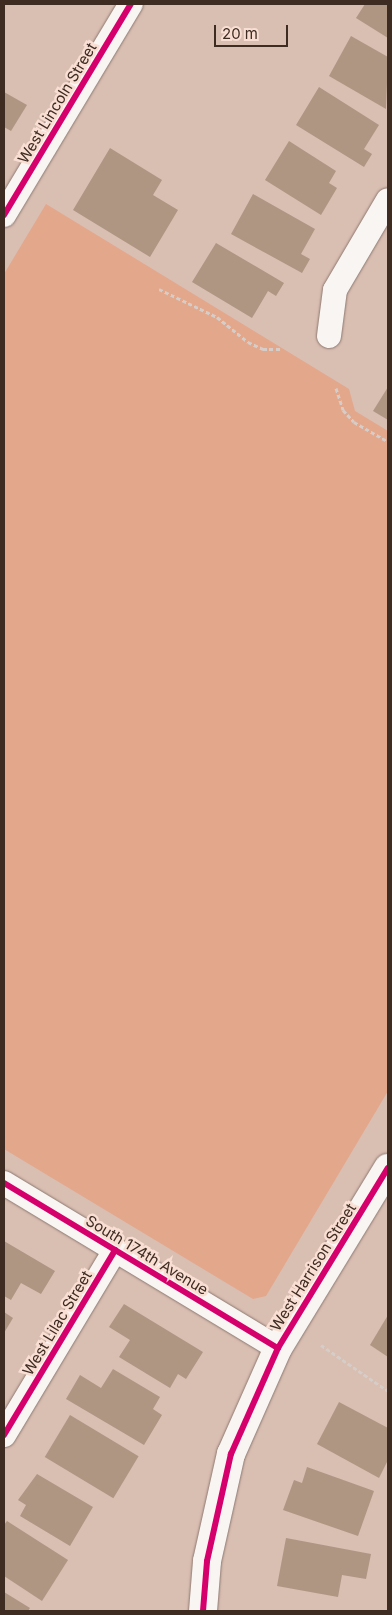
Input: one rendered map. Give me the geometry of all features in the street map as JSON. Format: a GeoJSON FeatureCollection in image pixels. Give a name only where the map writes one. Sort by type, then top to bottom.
{"type":"FeatureCollection","features":[{"type":"Feature","properties":{"kind":"street","name":"West Lincoln Street"},"geometry":{"type":"LineString","coordinates":[[4,215],[131,4]]}},
{"type":"Feature","properties":{"kind":"street"},"geometry":{"type":"LineString","coordinates":[[329,336],[335,290],[388,200]]}},
{"type":"Feature","properties":{"kind":"street","name":"West Harrison Street"},"geometry":{"type":"LineString","coordinates":[[204,1611],[207,1561],[231,1454],[278,1348],[388,1168]]}},
{"type":"Feature","properties":{"kind":"street","name":"South 174th Avenue"},"geometry":{"type":"LineString","coordinates":[[4,1183],[278,1348]]}},
{"type":"Feature","properties":{"kind":"street","name":"West Lilac Street"},"geometry":{"type":"LineString","coordinates":[[4,1434],[115,1250]]}},
{"type":"Feature","properties":{"kind":"path"},"geometry":{"type":"LineString","coordinates":[[159,289],[217,317],[248,342],[263,349],[280,349]]}},
{"type":"Feature","properties":{"kind":"path"},"geometry":{"type":"LineString","coordinates":[[336,388],[343,410],[354,422],[388,442]]}},
{"type":"Feature","properties":{"kind":"path"},"geometry":{"type":"LineString","coordinates":[[321,1345],[388,1391]]}},
{"type":"Feature","properties":{"kind":"shaded area"},"geometry":{"type":"Polygon","coordinates":[[[46,204],[349,389],[355,411],[388,431],[388,1091],[266,1296],[253,1299],[4,1149],[4,274],[46,204]]]}},
{"type":"Feature","properties":{"kind":"building"},"geometry":{"type":"Polygon","coordinates":[[[365,4],[388,4],[388,38],[356,18],[365,4]]]}},
{"type":"Feature","properties":{"kind":"building"},"geometry":{"type":"Polygon","coordinates":[[[351,36],[388,57],[386,109],[329,76],[351,36]]]}},
{"type":"Feature","properties":{"kind":"building"},"geometry":{"type":"Polygon","coordinates":[[[319,87],[379,125],[364,149],[372,154],[364,167],[296,125],[319,87]]]}},
{"type":"Feature","properties":{"kind":"building"},"geometry":{"type":"Polygon","coordinates":[[[4,92],[27,105],[11,131],[4,127],[4,92]]]}},
{"type":"Feature","properties":{"kind":"building"},"geometry":{"type":"Polygon","coordinates":[[[289,141],[336,171],[329,183],[337,188],[321,215],[265,180],[289,141]]]}},
{"type":"Feature","properties":{"kind":"building"},"geometry":{"type":"Polygon","coordinates":[[[110,148],[162,180],[153,195],[178,210],[150,257],[73,210],[110,148]]]}},
{"type":"Feature","properties":{"kind":"building"},"geometry":{"type":"Polygon","coordinates":[[[253,194],[315,229],[301,254],[310,259],[302,273],[231,234],[253,194]]]}},
{"type":"Feature","properties":{"kind":"building"},"geometry":{"type":"Polygon","coordinates":[[[216,243],[284,283],[276,296],[268,291],[252,318],[192,282],[216,243]]]}},
{"type":"Feature","properties":{"kind":"building"},"geometry":{"type":"Polygon","coordinates":[[[388,387],[388,420],[373,411],[388,387]]]}},
{"type":"Feature","properties":{"kind":"building"},"geometry":{"type":"Polygon","coordinates":[[[4,1241],[55,1271],[41,1294],[21,1283],[11,1300],[4,1296],[4,1241]]]}},
{"type":"Feature","properties":{"kind":"building"},"geometry":{"type":"Polygon","coordinates":[[[124,1304],[203,1352],[186,1379],[178,1374],[170,1388],[119,1357],[130,1340],[109,1327],[124,1304]]]}},
{"type":"Feature","properties":{"kind":"building"},"geometry":{"type":"Polygon","coordinates":[[[4,1312],[13,1318],[4,1333],[4,1312]]]}},
{"type":"Feature","properties":{"kind":"building"},"geometry":{"type":"Polygon","coordinates":[[[388,1315],[388,1357],[370,1345],[388,1315]]]}},
{"type":"Feature","properties":{"kind":"building"},"geometry":{"type":"Polygon","coordinates":[[[113,1369],[160,1397],[153,1409],[162,1415],[144,1445],[66,1399],[80,1375],[101,1388],[113,1369]]]}},
{"type":"Feature","properties":{"kind":"building"},"geometry":{"type":"Polygon","coordinates":[[[339,1402],[388,1428],[388,1460],[379,1478],[317,1444],[339,1402]]]}},
{"type":"Feature","properties":{"kind":"building"},"geometry":{"type":"Polygon","coordinates":[[[70,1415],[139,1456],[113,1498],[45,1457],[70,1415]]]}},
{"type":"Feature","properties":{"kind":"building"},"geometry":{"type":"Polygon","coordinates":[[[307,1467],[374,1491],[358,1536],[283,1510],[294,1480],[302,1483],[307,1467]]]}},
{"type":"Feature","properties":{"kind":"building"},"geometry":{"type":"Polygon","coordinates":[[[37,1474],[93,1507],[70,1546],[20,1516],[26,1505],[18,1500],[37,1474]]]}},
{"type":"Feature","properties":{"kind":"building"},"geometry":{"type":"Polygon","coordinates":[[[7,1521],[68,1560],[42,1601],[4,1576],[4,1525],[7,1521]]]}},
{"type":"Feature","properties":{"kind":"building"},"geometry":{"type":"Polygon","coordinates":[[[286,1538],[371,1554],[366,1579],[342,1575],[338,1597],[277,1586],[286,1538]]]}},
{"type":"Feature","properties":{"kind":"building"},"geometry":{"type":"Polygon","coordinates":[[[4,1592],[30,1608],[28,1611],[4,1611],[4,1592]]]}},
{"type":"Feature","properties":{"kind":"cycle path"},"geometry":{"type":"LineString","coordinates":[[4,215],[131,4]]}},
{"type":"Feature","properties":{"kind":"cycle path"},"geometry":{"type":"LineString","coordinates":[[203,1611],[207,1561],[231,1454],[278,1348],[388,1168]]}},
{"type":"Feature","properties":{"kind":"cycle path"},"geometry":{"type":"LineString","coordinates":[[4,1183],[278,1348]]}},
{"type":"Feature","properties":{"kind":"cycle path"},"geometry":{"type":"LineString","coordinates":[[4,1435],[115,1250]]}}]}
